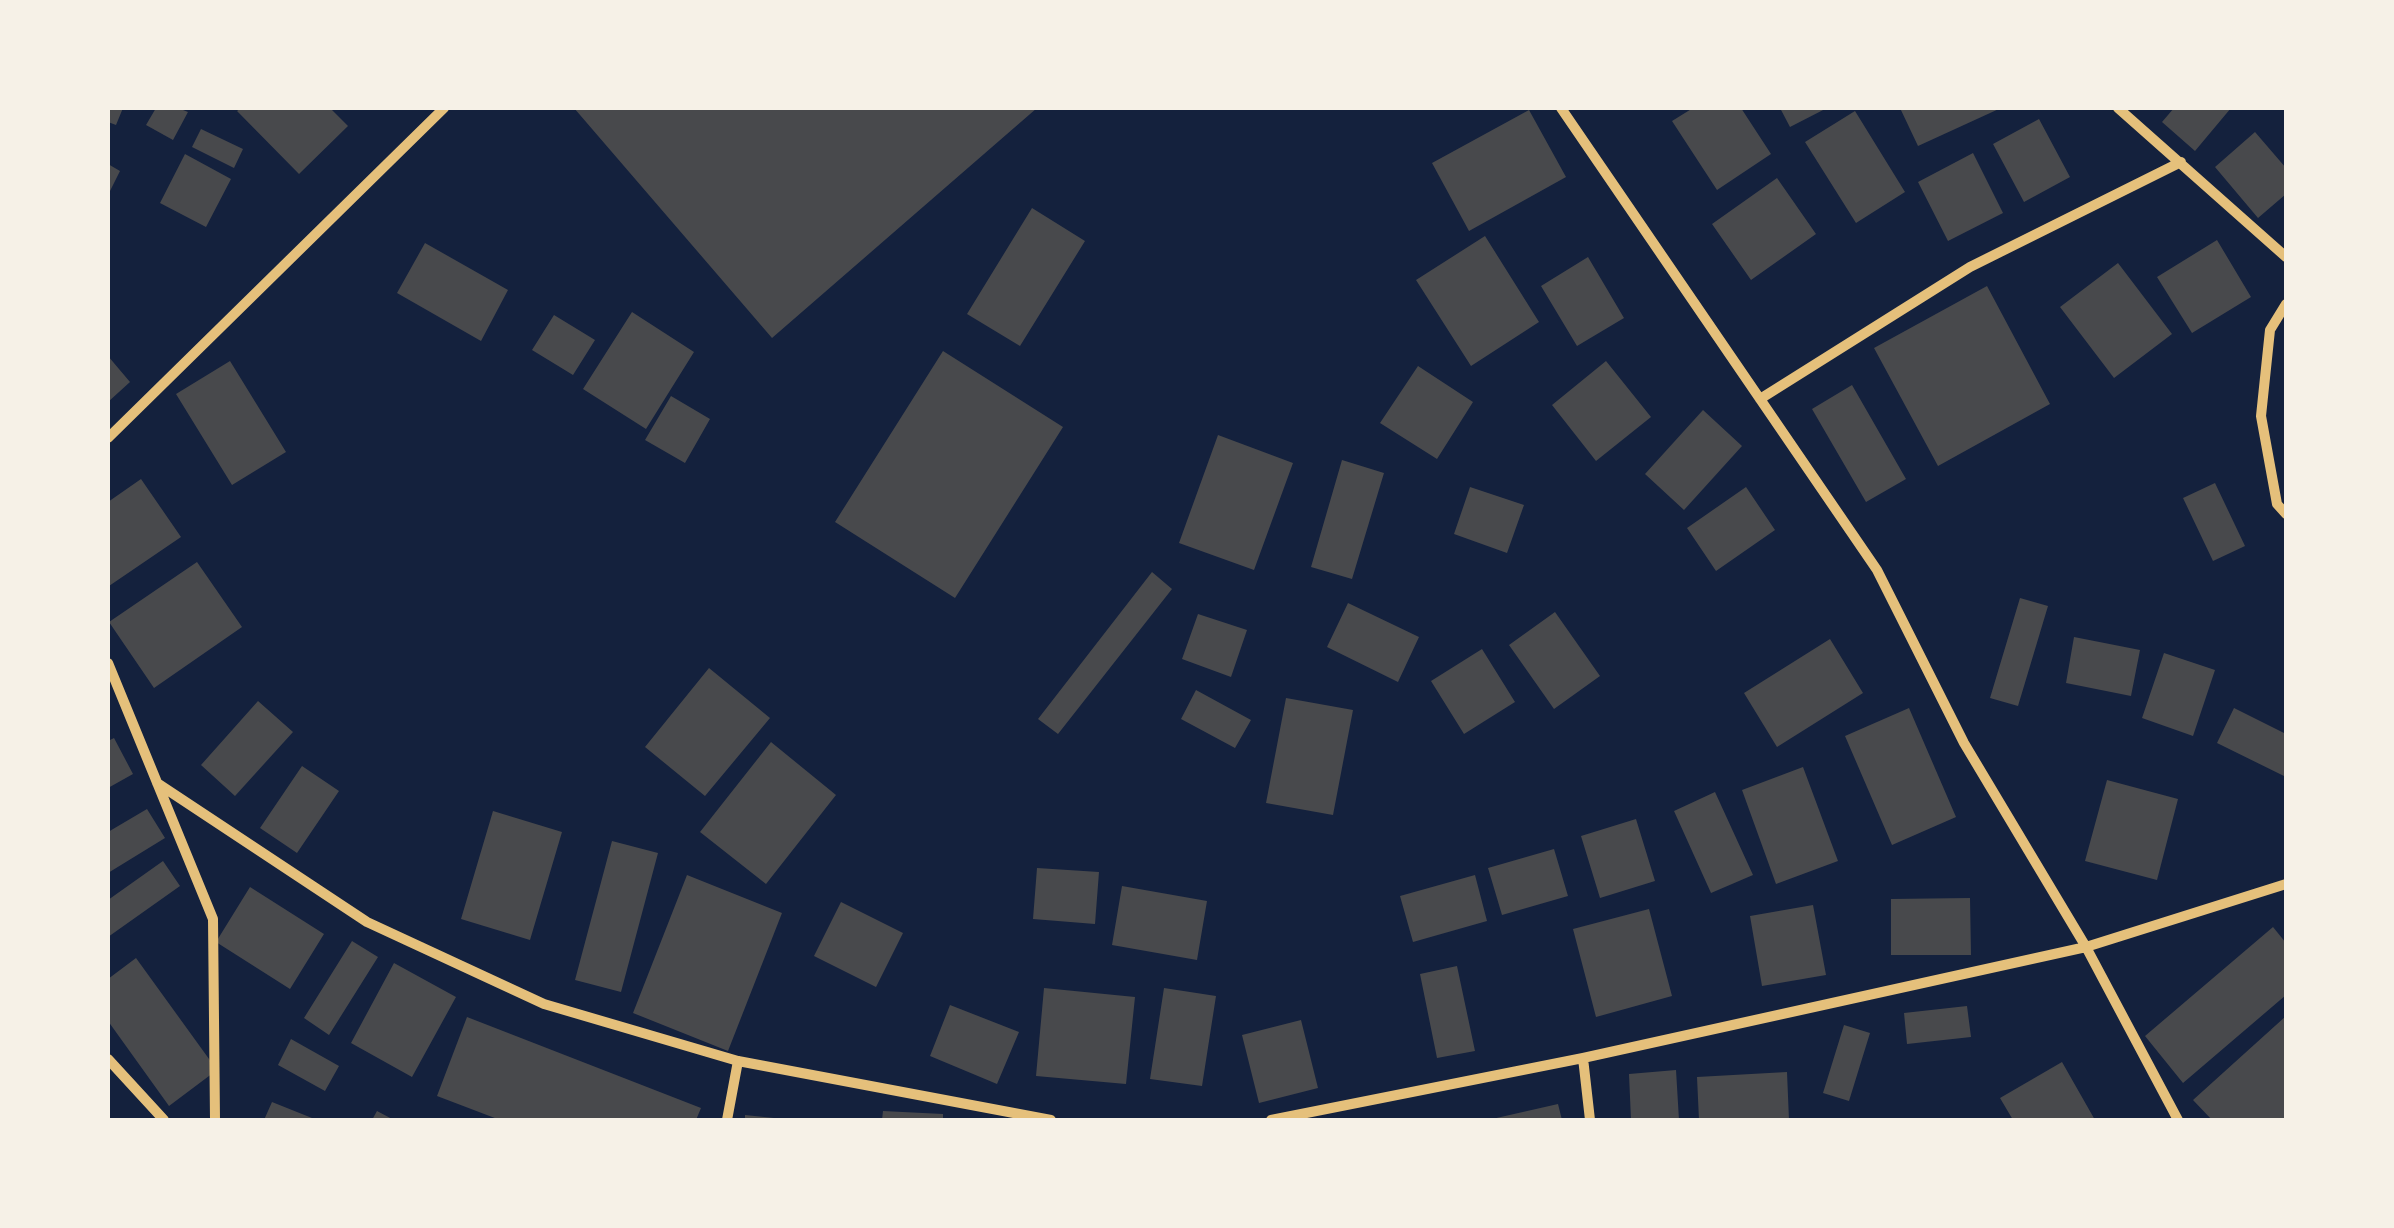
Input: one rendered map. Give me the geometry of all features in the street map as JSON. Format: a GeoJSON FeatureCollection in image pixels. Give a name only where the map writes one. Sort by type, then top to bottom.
{"type":"FeatureCollection","features":[{"type":"Feature","properties":{"kind":"street"},"geometry":{"type":"LineString","coordinates":[[108,438],[444,108]]}},
{"type":"Feature","properties":{"kind":"street"},"geometry":{"type":"LineString","coordinates":[[1561,108],[1876,570],[1964,743],[2086,947],[2178,1120]]}},
{"type":"Feature","properties":{"kind":"street"},"geometry":{"type":"LineString","coordinates":[[2118,108],[2286,257]]}},
{"type":"Feature","properties":{"kind":"street"},"geometry":{"type":"LineString","coordinates":[[1760,400],[1970,267],[2181,162]]}},
{"type":"Feature","properties":{"kind":"street"},"geometry":{"type":"LineString","coordinates":[[2286,304],[2270,330],[2261,416],[2286,514]]}},
{"type":"Feature","properties":{"kind":"street"},"geometry":{"type":"LineString","coordinates":[[108,663],[213,919],[215,1120]]}},
{"type":"Feature","properties":{"kind":"street"},"geometry":{"type":"LineString","coordinates":[[157,783],[367,922],[544,1004],[738,1061],[1050,1120]]}},
{"type":"Feature","properties":{"kind":"street"},"geometry":{"type":"LineString","coordinates":[[1270,1120],[1584,1058],[2086,947],[2286,884]]}},
{"type":"Feature","properties":{"kind":"street"},"geometry":{"type":"LineString","coordinates":[[1584,1058],[1590,1120]]}},
{"type":"Feature","properties":{"kind":"street"},"geometry":{"type":"LineString","coordinates":[[108,1059],[164,1120]]}},
{"type":"Feature","properties":{"kind":"street"},"geometry":{"type":"LineString","coordinates":[[726,1120],[738,1061]]}},
{"type":"Feature","properties":{"kind":"building"},"geometry":{"type":"Polygon","coordinates":[[[108,108],[123,108],[116,125],[108,122],[108,108]]]}},
{"type":"Feature","properties":{"kind":"building"},"geometry":{"type":"Polygon","coordinates":[[[156,108],[188,112],[173,140],[146,125],[156,108]]]}},
{"type":"Feature","properties":{"kind":"building"},"geometry":{"type":"Polygon","coordinates":[[[330,108],[348,126],[299,174],[237,111],[330,108]]]}},
{"type":"Feature","properties":{"kind":"building"},"geometry":{"type":"Polygon","coordinates":[[[574,108],[1037,108],[772,338],[574,108]]]}},
{"type":"Feature","properties":{"kind":"building"},"geometry":{"type":"Polygon","coordinates":[[[1693,108],[1741,108],[1771,154],[1717,190],[1672,121],[1693,108]]]}},
{"type":"Feature","properties":{"kind":"building"},"geometry":{"type":"Polygon","coordinates":[[[1780,108],[1827,108],[1790,127],[1780,108]]]}},
{"type":"Feature","properties":{"kind":"building"},"geometry":{"type":"Polygon","coordinates":[[[1900,108],[2001,108],[1918,146],[1900,108]]]}},
{"type":"Feature","properties":{"kind":"building"},"geometry":{"type":"Polygon","coordinates":[[[2174,108],[2231,108],[2195,151],[2162,122],[2174,108]]]}},
{"type":"Feature","properties":{"kind":"building"},"geometry":{"type":"Polygon","coordinates":[[[1529,110],[1566,177],[1469,231],[1432,163],[1529,110]]]}},
{"type":"Feature","properties":{"kind":"building"},"geometry":{"type":"Polygon","coordinates":[[[1855,111],[1905,192],[1856,223],[1805,142],[1855,111]]]}},
{"type":"Feature","properties":{"kind":"building"},"geometry":{"type":"Polygon","coordinates":[[[2039,119],[2070,177],[2024,202],[1993,144],[2039,119]]]}},
{"type":"Feature","properties":{"kind":"building"},"geometry":{"type":"Polygon","coordinates":[[[201,129],[243,149],[234,168],[192,147],[201,129]]]}},
{"type":"Feature","properties":{"kind":"building"},"geometry":{"type":"Polygon","coordinates":[[[2255,132],[2286,168],[2286,194],[2258,218],[2215,167],[2255,132]]]}},
{"type":"Feature","properties":{"kind":"building"},"geometry":{"type":"Polygon","coordinates":[[[1973,153],[2003,213],[1948,241],[1918,182],[1973,153]]]}},
{"type":"Feature","properties":{"kind":"building"},"geometry":{"type":"Polygon","coordinates":[[[185,154],[231,179],[206,227],[160,203],[185,154]]]}},
{"type":"Feature","properties":{"kind":"building"},"geometry":{"type":"Polygon","coordinates":[[[108,164],[120,171],[108,195],[108,164]]]}},
{"type":"Feature","properties":{"kind":"building"},"geometry":{"type":"Polygon","coordinates":[[[1777,178],[1816,234],[1751,280],[1712,224],[1777,178]]]}},
{"type":"Feature","properties":{"kind":"building"},"geometry":{"type":"Polygon","coordinates":[[[1032,208],[1085,241],[1020,346],[967,314],[1032,208]]]}},
{"type":"Feature","properties":{"kind":"building"},"geometry":{"type":"Polygon","coordinates":[[[1485,236],[1539,322],[1471,366],[1416,280],[1485,236]]]}},
{"type":"Feature","properties":{"kind":"building"},"geometry":{"type":"Polygon","coordinates":[[[2217,240],[2251,297],[2192,333],[2157,277],[2217,240]]]}},
{"type":"Feature","properties":{"kind":"building"},"geometry":{"type":"Polygon","coordinates":[[[425,243],[508,290],[481,341],[397,293],[425,243]]]}},
{"type":"Feature","properties":{"kind":"building"},"geometry":{"type":"Polygon","coordinates":[[[1588,257],[1624,318],[1577,346],[1541,286],[1588,257]]]}},
{"type":"Feature","properties":{"kind":"building"},"geometry":{"type":"Polygon","coordinates":[[[2118,263],[2172,334],[2114,378],[2060,307],[2118,263]]]}},
{"type":"Feature","properties":{"kind":"building"},"geometry":{"type":"Polygon","coordinates":[[[1987,286],[2050,404],[1938,466],[1874,348],[1987,286]]]}},
{"type":"Feature","properties":{"kind":"building"},"geometry":{"type":"Polygon","coordinates":[[[632,312],[694,352],[646,429],[583,389],[632,312]]]}},
{"type":"Feature","properties":{"kind":"building"},"geometry":{"type":"Polygon","coordinates":[[[554,315],[595,340],[573,375],[532,350],[554,315]]]}},
{"type":"Feature","properties":{"kind":"building"},"geometry":{"type":"Polygon","coordinates":[[[943,351],[1063,427],[955,598],[835,522],[943,351]]]}},
{"type":"Feature","properties":{"kind":"building"},"geometry":{"type":"Polygon","coordinates":[[[108,356],[130,382],[108,402],[108,356]]]}},
{"type":"Feature","properties":{"kind":"building"},"geometry":{"type":"Polygon","coordinates":[[[230,361],[286,452],[232,485],[176,394],[230,361]]]}},
{"type":"Feature","properties":{"kind":"building"},"geometry":{"type":"Polygon","coordinates":[[[1606,361],[1651,417],[1596,461],[1552,405],[1606,361]]]}},
{"type":"Feature","properties":{"kind":"building"},"geometry":{"type":"Polygon","coordinates":[[[1418,366],[1473,402],[1437,459],[1380,423],[1418,366]]]}},
{"type":"Feature","properties":{"kind":"building"},"geometry":{"type":"Polygon","coordinates":[[[1852,385],[1906,479],[1866,502],[1812,409],[1852,385]]]}},
{"type":"Feature","properties":{"kind":"building"},"geometry":{"type":"Polygon","coordinates":[[[671,396],[710,419],[685,463],[645,440],[671,396]]]}},
{"type":"Feature","properties":{"kind":"building"},"geometry":{"type":"Polygon","coordinates":[[[1703,410],[1742,446],[1684,510],[1645,474],[1703,410]]]}},
{"type":"Feature","properties":{"kind":"building"},"geometry":{"type":"Polygon","coordinates":[[[1218,435],[1293,463],[1254,570],[1179,543],[1218,435]]]}},
{"type":"Feature","properties":{"kind":"building"},"geometry":{"type":"Polygon","coordinates":[[[1342,460],[1384,473],[1352,579],[1311,567],[1342,460]]]}},
{"type":"Feature","properties":{"kind":"building"},"geometry":{"type":"Polygon","coordinates":[[[141,479],[181,537],[109,586],[108,502],[141,479]]]}},
{"type":"Feature","properties":{"kind":"building"},"geometry":{"type":"Polygon","coordinates":[[[2215,483],[2245,546],[2213,561],[2183,498],[2215,483]]]}},
{"type":"Feature","properties":{"kind":"building"},"geometry":{"type":"Polygon","coordinates":[[[1470,487],[1524,505],[1507,553],[1454,534],[1470,487]]]}},
{"type":"Feature","properties":{"kind":"building"},"geometry":{"type":"Polygon","coordinates":[[[1746,487],[1775,530],[1716,571],[1687,528],[1746,487]]]}},
{"type":"Feature","properties":{"kind":"building"},"geometry":{"type":"Polygon","coordinates":[[[197,562],[242,627],[154,688],[109,622],[197,562]]]}},
{"type":"Feature","properties":{"kind":"building"},"geometry":{"type":"Polygon","coordinates":[[[1152,572],[1172,589],[1058,734],[1038,719],[1152,572]]]}},
{"type":"Feature","properties":{"kind":"building"},"geometry":{"type":"Polygon","coordinates":[[[2020,598],[2048,606],[2018,706],[1990,698],[2020,598]]]}},
{"type":"Feature","properties":{"kind":"building"},"geometry":{"type":"Polygon","coordinates":[[[1348,603],[1419,637],[1398,682],[1327,647],[1348,603]]]}},
{"type":"Feature","properties":{"kind":"building"},"geometry":{"type":"Polygon","coordinates":[[[1555,612],[1600,676],[1554,709],[1509,645],[1555,612]]]}},
{"type":"Feature","properties":{"kind":"building"},"geometry":{"type":"Polygon","coordinates":[[[1198,614],[1247,630],[1231,677],[1182,659],[1198,614]]]}},
{"type":"Feature","properties":{"kind":"building"},"geometry":{"type":"Polygon","coordinates":[[[2074,637],[2140,650],[2131,696],[2066,683],[2074,637]]]}},
{"type":"Feature","properties":{"kind":"building"},"geometry":{"type":"Polygon","coordinates":[[[1830,639],[1863,693],[1777,747],[1744,693],[1830,639]]]}},
{"type":"Feature","properties":{"kind":"building"},"geometry":{"type":"Polygon","coordinates":[[[1482,649],[1515,702],[1464,734],[1431,681],[1482,649]]]}},
{"type":"Feature","properties":{"kind":"building"},"geometry":{"type":"Polygon","coordinates":[[[2164,653],[2215,670],[2193,736],[2142,718],[2164,653]]]}},
{"type":"Feature","properties":{"kind":"building"},"geometry":{"type":"Polygon","coordinates":[[[709,668],[770,718],[705,796],[645,747],[709,668]]]}},
{"type":"Feature","properties":{"kind":"building"},"geometry":{"type":"Polygon","coordinates":[[[1196,690],[1251,720],[1235,748],[1181,719],[1196,690]]]}},
{"type":"Feature","properties":{"kind":"building"},"geometry":{"type":"Polygon","coordinates":[[[1286,698],[1353,710],[1333,815],[1266,803],[1286,698]]]}},
{"type":"Feature","properties":{"kind":"building"},"geometry":{"type":"Polygon","coordinates":[[[258,701],[293,732],[235,796],[201,765],[258,701]]]}},
{"type":"Feature","properties":{"kind":"building"},"geometry":{"type":"Polygon","coordinates":[[[1909,708],[1956,817],[1892,845],[1845,736],[1909,708]]]}},
{"type":"Feature","properties":{"kind":"building"},"geometry":{"type":"Polygon","coordinates":[[[2234,708],[2286,734],[2286,777],[2217,743],[2234,708]]]}},
{"type":"Feature","properties":{"kind":"building"},"geometry":{"type":"Polygon","coordinates":[[[114,738],[133,774],[108,788],[108,741],[114,738]]]}},
{"type":"Feature","properties":{"kind":"building"},"geometry":{"type":"Polygon","coordinates":[[[771,742],[836,795],[766,884],[700,832],[771,742]]]}},
{"type":"Feature","properties":{"kind":"building"},"geometry":{"type":"Polygon","coordinates":[[[302,766],[339,791],[297,853],[260,828],[302,766]]]}},
{"type":"Feature","properties":{"kind":"building"},"geometry":{"type":"Polygon","coordinates":[[[1803,767],[1838,861],[1776,884],[1742,790],[1803,767]]]}},
{"type":"Feature","properties":{"kind":"building"},"geometry":{"type":"Polygon","coordinates":[[[2107,780],[2178,799],[2157,880],[2085,861],[2107,780]]]}},
{"type":"Feature","properties":{"kind":"building"},"geometry":{"type":"Polygon","coordinates":[[[1715,792],[1753,875],[1711,893],[1674,811],[1715,792]]]}},
{"type":"Feature","properties":{"kind":"building"},"geometry":{"type":"Polygon","coordinates":[[[147,809],[165,838],[108,873],[108,832],[147,809]]]}},
{"type":"Feature","properties":{"kind":"building"},"geometry":{"type":"Polygon","coordinates":[[[493,811],[562,832],[530,940],[461,919],[493,811]]]}},
{"type":"Feature","properties":{"kind":"building"},"geometry":{"type":"Polygon","coordinates":[[[1636,819],[1655,881],[1600,898],[1581,836],[1636,819]]]}},
{"type":"Feature","properties":{"kind":"building"},"geometry":{"type":"Polygon","coordinates":[[[612,841],[658,853],[621,992],[575,980],[612,841]]]}},
{"type":"Feature","properties":{"kind":"building"},"geometry":{"type":"Polygon","coordinates":[[[1554,849],[1568,896],[1502,915],[1488,868],[1554,849]]]}},
{"type":"Feature","properties":{"kind":"building"},"geometry":{"type":"Polygon","coordinates":[[[163,861],[180,886],[108,937],[108,900],[163,861]]]}},
{"type":"Feature","properties":{"kind":"building"},"geometry":{"type":"Polygon","coordinates":[[[1037,868],[1099,872],[1095,924],[1033,919],[1037,868]]]}},
{"type":"Feature","properties":{"kind":"building"},"geometry":{"type":"Polygon","coordinates":[[[687,875],[782,913],[728,1051],[633,1013],[687,875]]]}},
{"type":"Feature","properties":{"kind":"building"},"geometry":{"type":"Polygon","coordinates":[[[1475,875],[1487,921],[1413,942],[1400,896],[1475,875]]]}},
{"type":"Feature","properties":{"kind":"building"},"geometry":{"type":"Polygon","coordinates":[[[1122,886],[1207,901],[1197,960],[1112,945],[1122,886]]]}},
{"type":"Feature","properties":{"kind":"building"},"geometry":{"type":"Polygon","coordinates":[[[250,887],[324,934],[290,989],[216,942],[250,887]]]}},
{"type":"Feature","properties":{"kind":"building"},"geometry":{"type":"Polygon","coordinates":[[[1970,898],[1971,955],[1891,955],[1891,899],[1970,898]]]}},
{"type":"Feature","properties":{"kind":"building"},"geometry":{"type":"Polygon","coordinates":[[[841,902],[903,933],[876,987],[814,956],[841,902]]]}},
{"type":"Feature","properties":{"kind":"building"},"geometry":{"type":"Polygon","coordinates":[[[1813,905],[1826,975],[1762,986],[1750,916],[1813,905]]]}},
{"type":"Feature","properties":{"kind":"building"},"geometry":{"type":"Polygon","coordinates":[[[1649,909],[1672,996],[1596,1017],[1573,929],[1649,909]]]}},
{"type":"Feature","properties":{"kind":"building"},"geometry":{"type":"Polygon","coordinates":[[[2273,927],[2286,943],[2286,995],[2183,1083],[2145,1036],[2273,927]]]}},
{"type":"Feature","properties":{"kind":"building"},"geometry":{"type":"Polygon","coordinates":[[[352,941],[378,957],[329,1035],[304,1018],[352,941]]]}},
{"type":"Feature","properties":{"kind":"building"},"geometry":{"type":"Polygon","coordinates":[[[136,958],[217,1070],[169,1106],[108,1021],[108,979],[136,958]]]}},
{"type":"Feature","properties":{"kind":"building"},"geometry":{"type":"Polygon","coordinates":[[[394,963],[456,997],[412,1077],[351,1043],[394,963]]]}},
{"type":"Feature","properties":{"kind":"building"},"geometry":{"type":"Polygon","coordinates":[[[1457,966],[1475,1051],[1437,1058],[1420,974],[1457,966]]]}},
{"type":"Feature","properties":{"kind":"building"},"geometry":{"type":"Polygon","coordinates":[[[1044,988],[1135,997],[1126,1084],[1036,1076],[1044,988]]]}},
{"type":"Feature","properties":{"kind":"building"},"geometry":{"type":"Polygon","coordinates":[[[1164,988],[1216,996],[1202,1086],[1150,1079],[1164,988]]]}},
{"type":"Feature","properties":{"kind":"building"},"geometry":{"type":"Polygon","coordinates":[[[950,1005],[1019,1032],[997,1084],[930,1056],[950,1005]]]}},
{"type":"Feature","properties":{"kind":"building"},"geometry":{"type":"Polygon","coordinates":[[[1967,1006],[1971,1037],[1907,1044],[1904,1013],[1967,1006]]]}},
{"type":"Feature","properties":{"kind":"building"},"geometry":{"type":"Polygon","coordinates":[[[2286,1016],[2286,1120],[2212,1120],[2193,1100],[2286,1016]]]}},
{"type":"Feature","properties":{"kind":"building"},"geometry":{"type":"Polygon","coordinates":[[[467,1017],[701,1108],[696,1120],[500,1120],[437,1096],[467,1017]]]}},
{"type":"Feature","properties":{"kind":"building"},"geometry":{"type":"Polygon","coordinates":[[[1301,1020],[1318,1088],[1259,1103],[1242,1035],[1301,1020]]]}},
{"type":"Feature","properties":{"kind":"building"},"geometry":{"type":"Polygon","coordinates":[[[1844,1025],[1870,1033],[1849,1101],[1823,1093],[1844,1025]]]}},
{"type":"Feature","properties":{"kind":"building"},"geometry":{"type":"Polygon","coordinates":[[[291,1039],[339,1066],[325,1091],[278,1065],[291,1039]]]}},
{"type":"Feature","properties":{"kind":"building"},"geometry":{"type":"Polygon","coordinates":[[[2062,1062],[2095,1120],[2013,1120],[2000,1098],[2062,1062]]]}},
{"type":"Feature","properties":{"kind":"building"},"geometry":{"type":"Polygon","coordinates":[[[1676,1070],[1679,1120],[1631,1120],[1629,1074],[1676,1070]]]}},
{"type":"Feature","properties":{"kind":"building"},"geometry":{"type":"Polygon","coordinates":[[[1787,1072],[1789,1120],[1699,1120],[1697,1077],[1787,1072]]]}},
{"type":"Feature","properties":{"kind":"building"},"geometry":{"type":"Polygon","coordinates":[[[272,1102],[317,1120],[264,1120],[272,1102]]]}},
{"type":"Feature","properties":{"kind":"building"},"geometry":{"type":"Polygon","coordinates":[[[1558,1104],[1562,1120],[1492,1119],[1558,1104]]]}},
{"type":"Feature","properties":{"kind":"building"},"geometry":{"type":"Polygon","coordinates":[[[377,1111],[394,1120],[372,1120],[377,1111]]]}},
{"type":"Feature","properties":{"kind":"building"},"geometry":{"type":"Polygon","coordinates":[[[883,1111],[943,1114],[943,1120],[882,1120],[883,1111]]]}},
{"type":"Feature","properties":{"kind":"building"},"geometry":{"type":"Polygon","coordinates":[[[745,1115],[774,1118],[774,1120],[745,1120],[745,1115]]]}}]}
